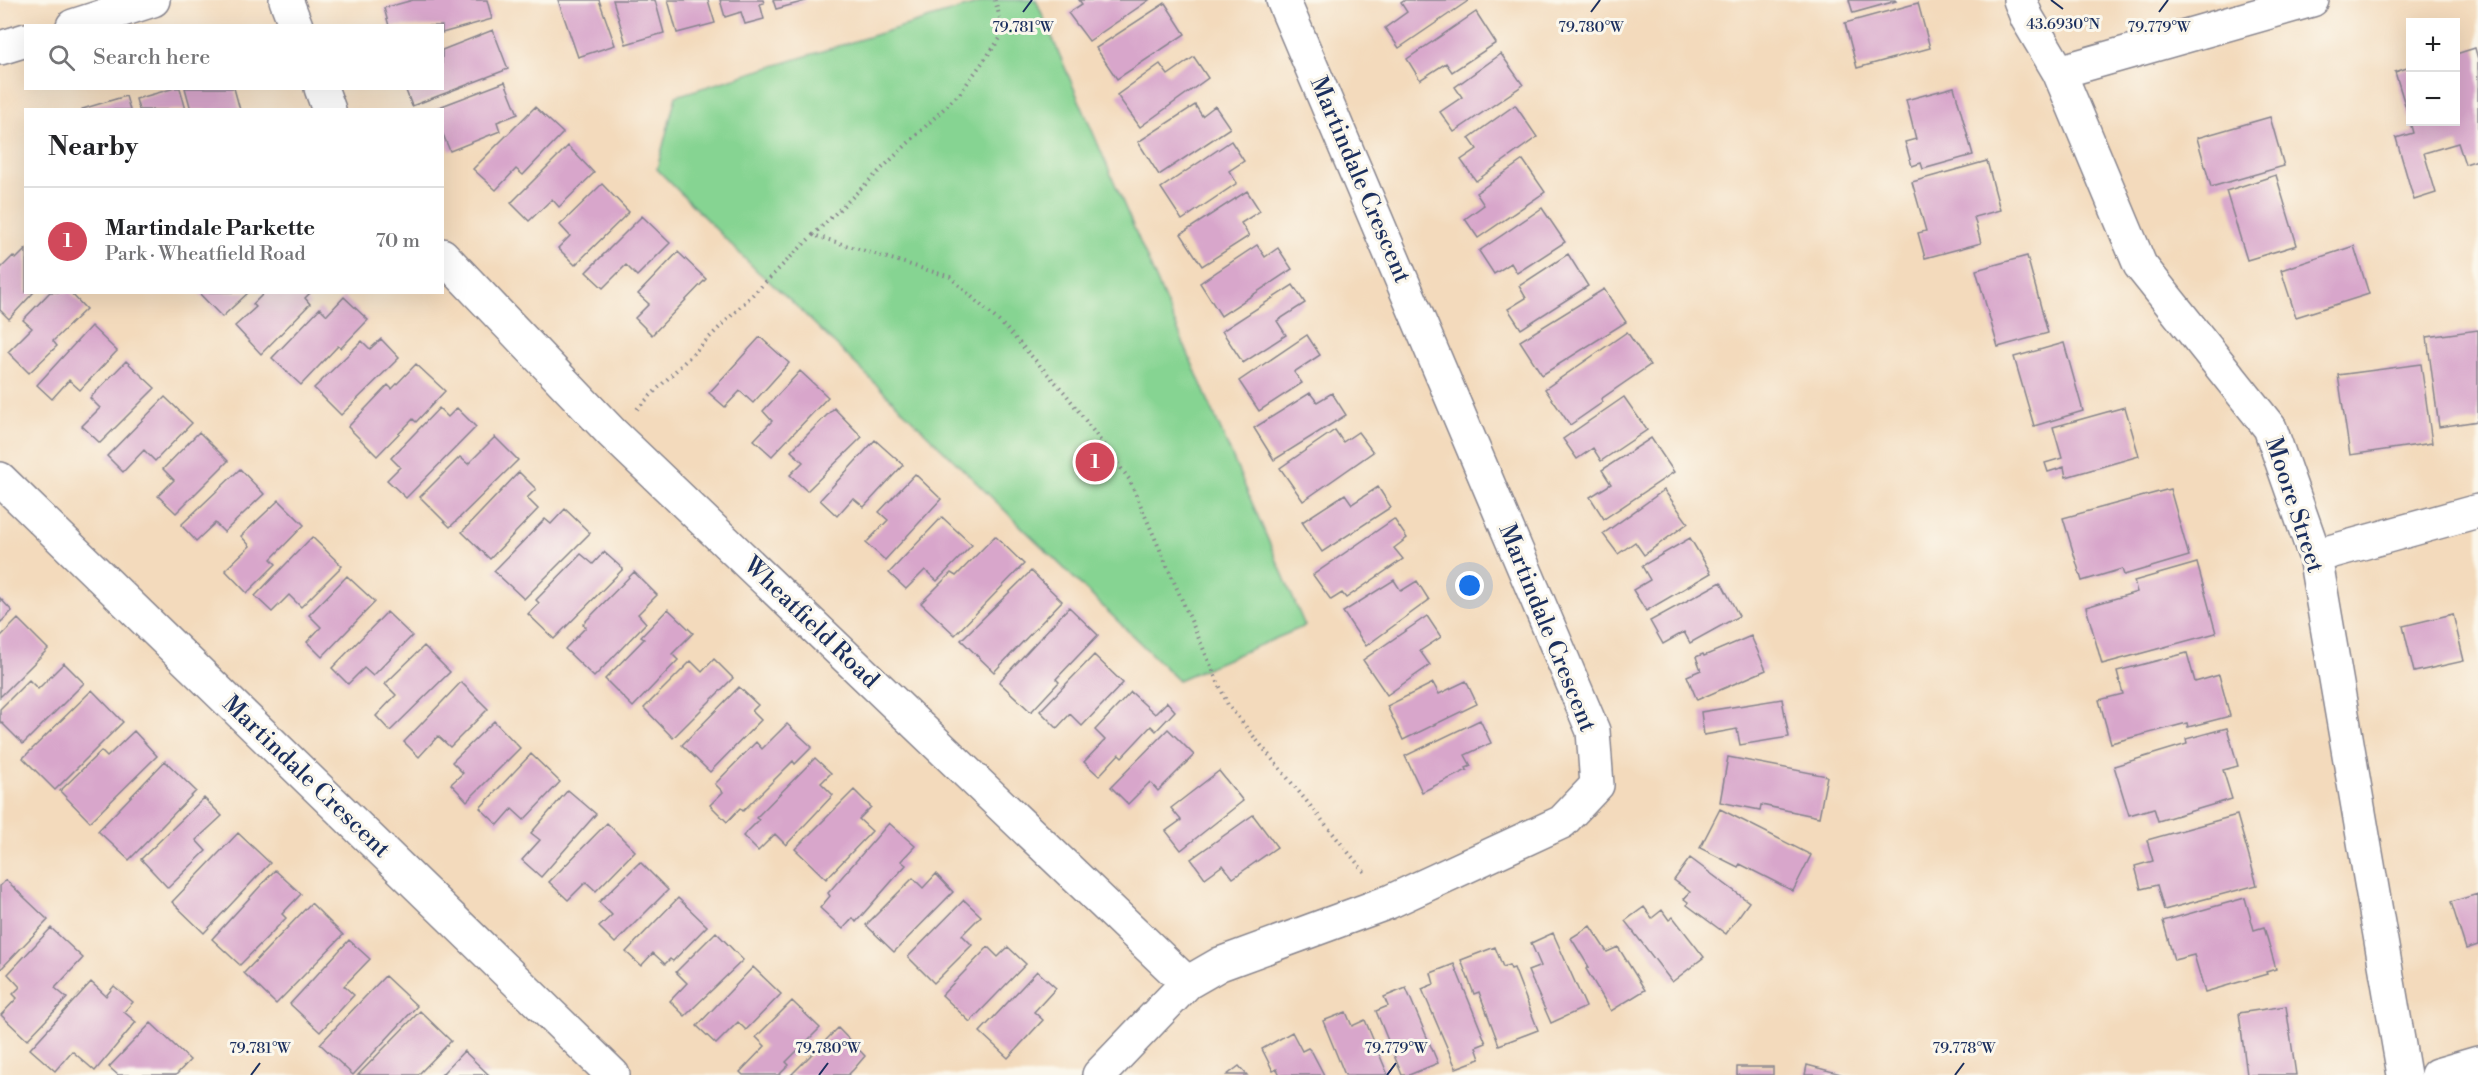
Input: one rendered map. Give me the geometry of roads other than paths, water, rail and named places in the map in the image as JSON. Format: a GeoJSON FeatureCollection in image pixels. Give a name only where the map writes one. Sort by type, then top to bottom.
{"type":"FeatureCollection","features":[{"type":"Feature","properties":{"kind":"street"},"geometry":{"type":"LineString","coordinates":[[79,24],[153,0]]}},
{"type":"Feature","properties":{"kind":"street"},"geometry":{"type":"LineString","coordinates":[[286,0],[295,24]]}},
{"type":"Feature","properties":{"kind":"street","name":"Martindale Crescent"},"geometry":{"type":"LineString","coordinates":[[1099,1075],[1187,983],[1220,964],[1389,902],[1562,822],[1597,785],[1593,731],[1283,0]]}},
{"type":"Feature","properties":{"kind":"street","name":"Moore Street"},"geometry":{"type":"LineString","coordinates":[[2020,0],[2027,18],[2059,72],[2139,265],[2270,428],[2314,556],[2404,1075]]}},
{"type":"Feature","properties":{"kind":"street"},"geometry":{"type":"LineString","coordinates":[[2059,72],[2312,0]]}},
{"type":"Feature","properties":{"kind":"street"},"geometry":{"type":"LineString","coordinates":[[0,48],[24,41]]}},
{"type":"Feature","properties":{"kind":"street"},"geometry":{"type":"LineString","coordinates":[[322,90],[328,108]]}},
{"type":"Feature","properties":{"kind":"street","name":"Wheatfield Road"},"geometry":{"type":"LineString","coordinates":[[444,257],[612,433],[1187,983]]}},
{"type":"Feature","properties":{"kind":"street","name":"Martindale Crescent"},"geometry":{"type":"LineString","coordinates":[[0,479],[613,1075]]}},
{"type":"Feature","properties":{"kind":"street"},"geometry":{"type":"LineString","coordinates":[[2314,556],[2478,511]]}},
{"type":"Feature","properties":{"kind":"street"},"geometry":{"type":"LineString","coordinates":[[2437,1075],[2478,1063]]}},
{"type":"Feature","properties":{"kind":"place","name":"Martindale Parkette"},"geometry":{"type":"Point","coordinates":[1095,462]}}]}
